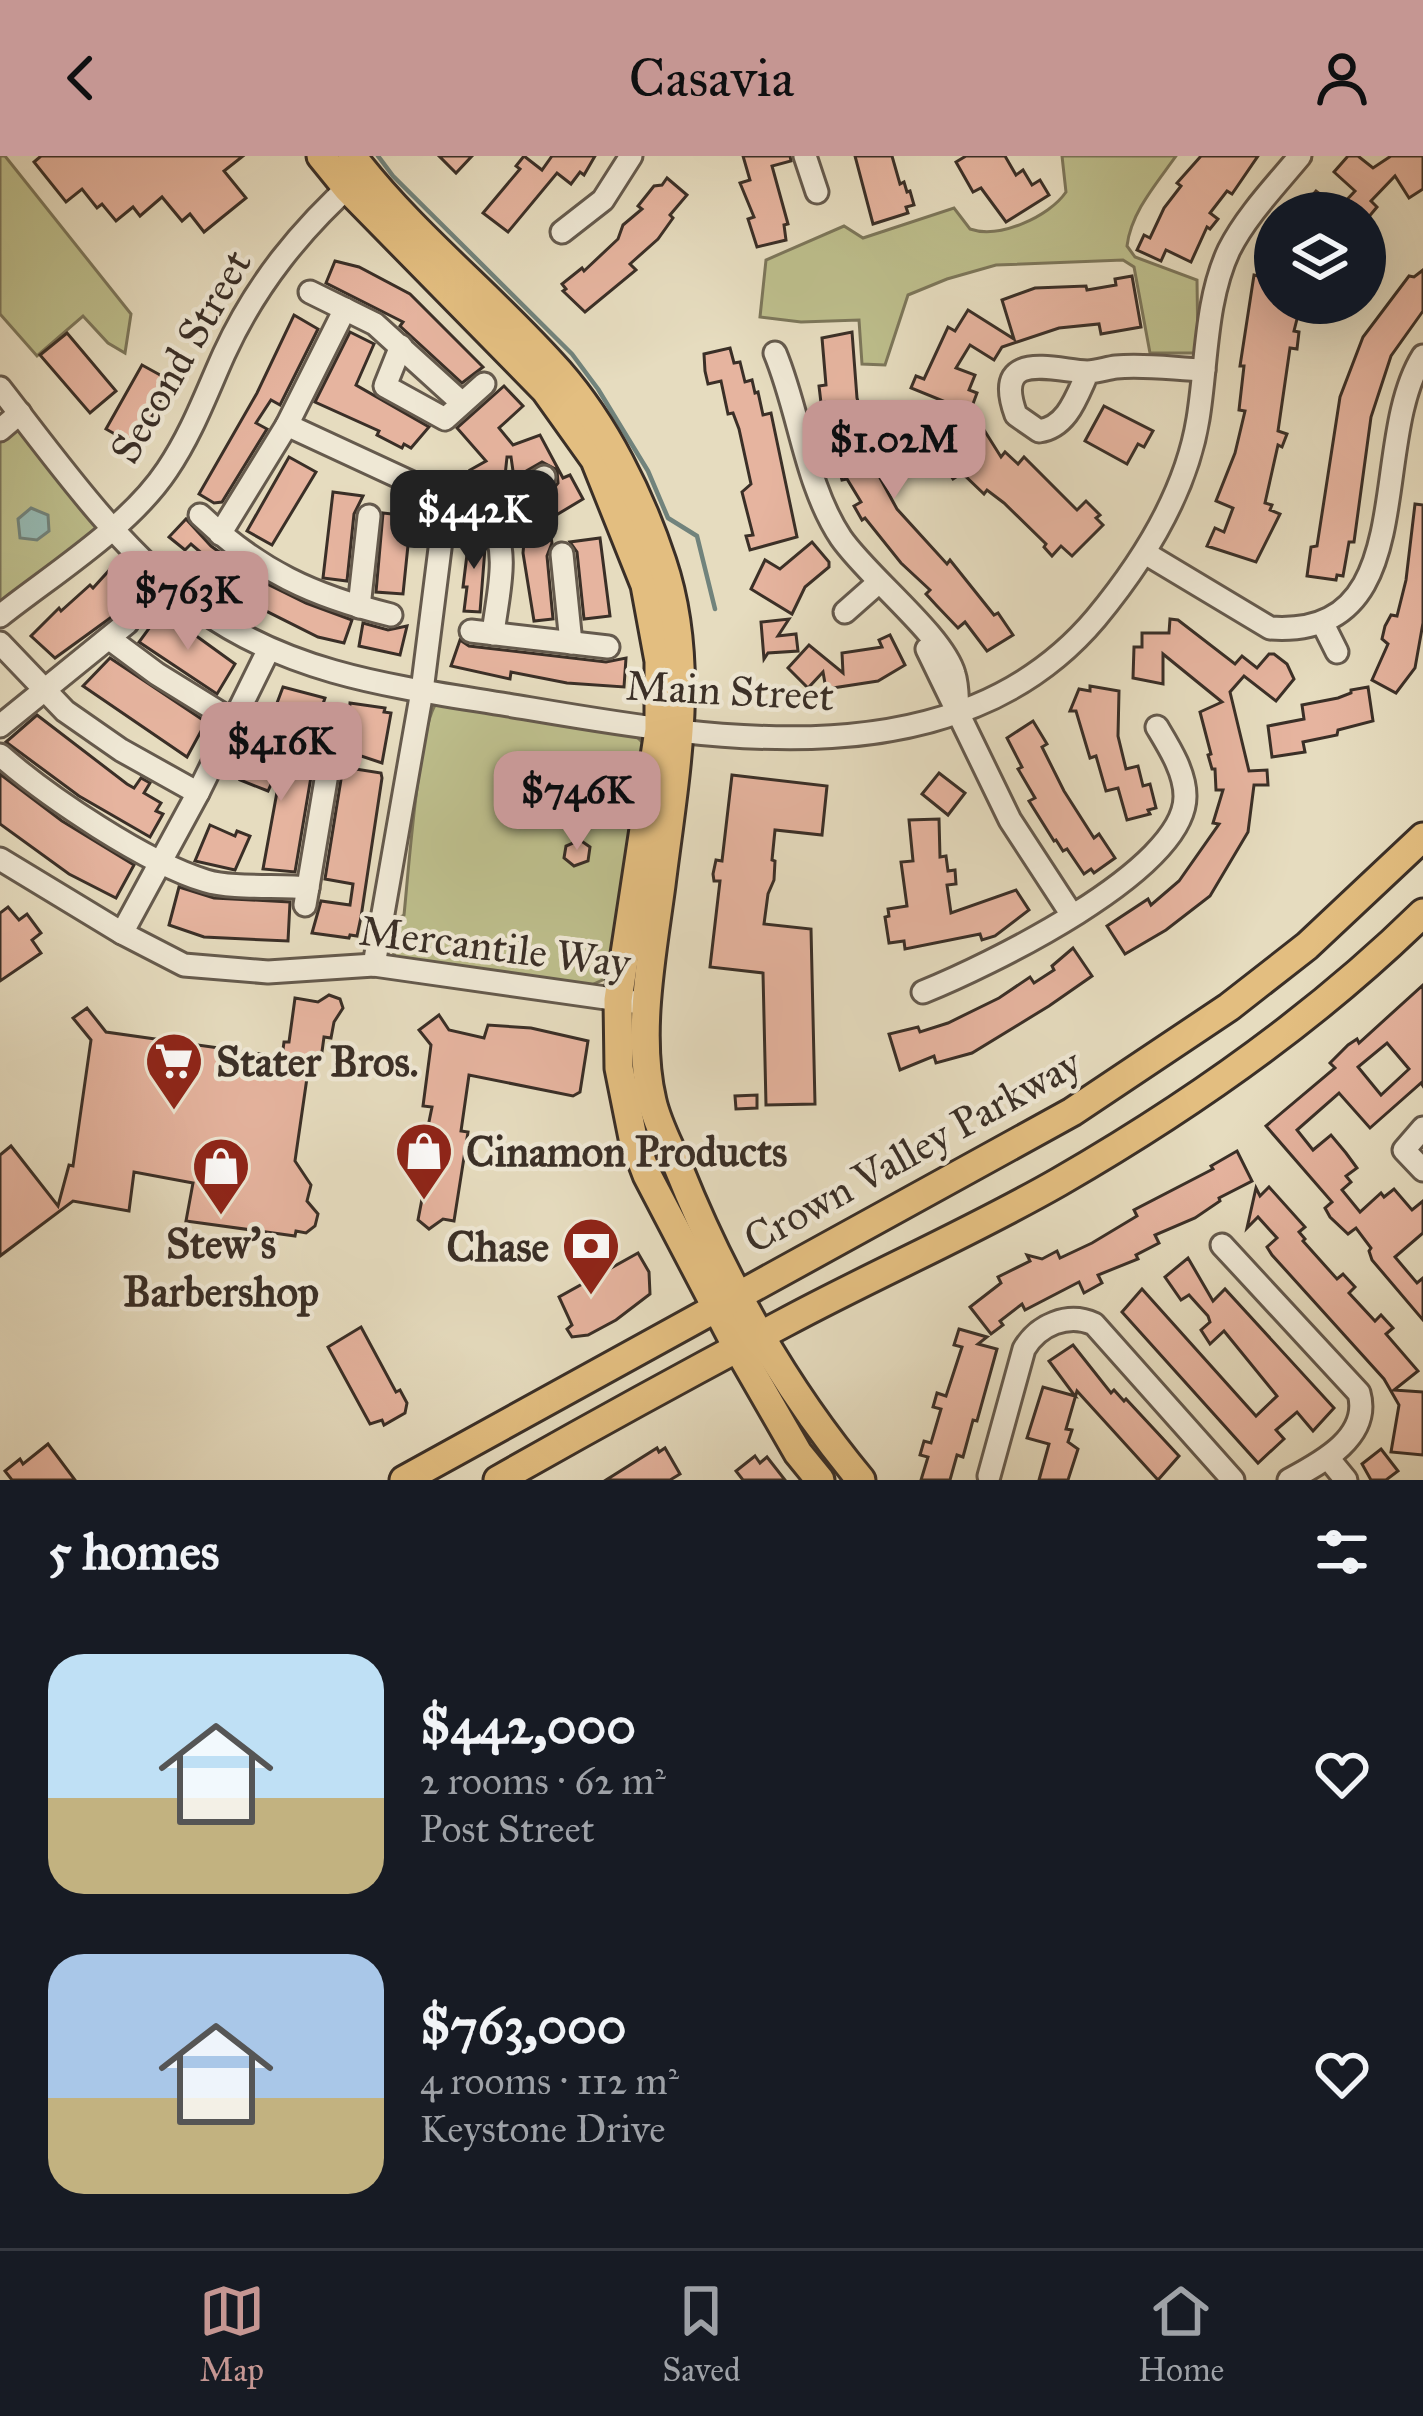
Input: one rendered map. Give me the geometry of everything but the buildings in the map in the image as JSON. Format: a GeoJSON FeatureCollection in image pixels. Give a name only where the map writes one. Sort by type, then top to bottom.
{"type":"FeatureCollection","features":[{"type":"Feature","properties":{"kind":"main road"},"geometry":{"type":"LineString","coordinates":[[321,156],[354,172],[545,390],[596,460],[645,585],[669,732],[646,1050],[652,1102],[729,1302]]}},
{"type":"Feature","properties":{"kind":"main road"},"geometry":{"type":"LineString","coordinates":[[669,732],[618,1000],[619,1068],[633,1138],[647,1174],[750,1341],[798,1453],[820,1480]]}},
{"type":"Feature","properties":{"kind":"main road","name":"Crown Valley Parkway"},"geometry":{"type":"LineString","coordinates":[[404,1480],[1072,1112],[1162,1053],[1307,946],[1423,837]]}},
{"type":"Feature","properties":{"kind":"main road"},"geometry":{"type":"LineString","coordinates":[[498,1480],[1122,1144],[1250,1057],[1423,913]]}},
{"type":"Feature","properties":{"kind":"main road"},"geometry":{"type":"LineString","coordinates":[[750,1341],[861,1480]]}},
{"type":"Feature","properties":{"kind":"street"},"geometry":{"type":"LineString","coordinates":[[562,232],[603,200],[631,156]]}},
{"type":"Feature","properties":{"kind":"street"},"geometry":{"type":"LineString","coordinates":[[806,156],[818,192]]}},
{"type":"Feature","properties":{"kind":"street","name":"Main Street"},"geometry":{"type":"LineString","coordinates":[[0,388],[112,527],[200,608],[268,649],[334,675],[669,732],[752,739],[857,736],[958,712],[1006,691],[1094,621],[1145,553],[1182,482],[1198,422],[1214,303],[1229,250],[1300,156]]}},
{"type":"Feature","properties":{"kind":"street","name":"Second Street"},"geometry":{"type":"LineString","coordinates":[[0,616],[112,527],[165,473],[196,422],[225,351],[263,282],[354,172]]}},
{"type":"Feature","properties":{"kind":"street"},"geometry":{"type":"LineString","coordinates":[[310,292],[375,324],[462,403]]}},
{"type":"Feature","properties":{"kind":"street"},"geometry":{"type":"LineString","coordinates":[[220,535],[287,425],[344,309]]}},
{"type":"Feature","properties":{"kind":"street"},"geometry":{"type":"LineString","coordinates":[[400,346],[385,386],[445,419],[484,384]]}},
{"type":"Feature","properties":{"kind":"street"},"geometry":{"type":"LineString","coordinates":[[775,353],[791,391],[821,503],[841,538],[940,645],[955,675],[958,712],[1010,820],[1072,915]]}},
{"type":"Feature","properties":{"kind":"street"},"geometry":{"type":"LineString","coordinates":[[1145,553],[1270,628],[1292,630],[1323,624],[1344,612],[1370,579],[1378,557],[1399,419],[1423,356]]}},
{"type":"Feature","properties":{"kind":"street"},"geometry":{"type":"LineString","coordinates":[[1088,372],[1119,366],[1204,370]]}},
{"type":"Feature","properties":{"kind":"street"},"geometry":{"type":"LineString","coordinates":[[0,430],[20,413]]}},
{"type":"Feature","properties":{"kind":"street"},"geometry":{"type":"LineString","coordinates":[[287,425],[490,519],[500,534],[501,559],[482,632],[608,647]]}},
{"type":"Feature","properties":{"kind":"street"},"geometry":{"type":"LineString","coordinates":[[483,516],[544,477]]}},
{"type":"Feature","properties":{"kind":"street"},"geometry":{"type":"LineString","coordinates":[[374,965],[422,691],[446,501]]}},
{"type":"Feature","properties":{"kind":"street"},"geometry":{"type":"LineString","coordinates":[[200,515],[269,572],[312,593],[391,615]]}},
{"type":"Feature","properties":{"kind":"street"},"geometry":{"type":"LineString","coordinates":[[359,608],[369,516]]}},
{"type":"Feature","properties":{"kind":"street"},"geometry":{"type":"LineString","coordinates":[[562,554],[571,643]]}},
{"type":"Feature","properties":{"kind":"street"},"geometry":{"type":"LineString","coordinates":[[845,613],[879,582]]}},
{"type":"Feature","properties":{"kind":"street"},"geometry":{"type":"LineString","coordinates":[[1323,624],[1337,652]]}},
{"type":"Feature","properties":{"kind":"street"},"geometry":{"type":"LineString","coordinates":[[0,726],[118,631],[157,674],[233,721],[332,755]]}},
{"type":"Feature","properties":{"kind":"street"},"geometry":{"type":"LineString","coordinates":[[0,643],[65,711],[121,750],[198,793]]}},
{"type":"Feature","properties":{"kind":"street"},"geometry":{"type":"LineString","coordinates":[[122,933],[268,649]]}},
{"type":"Feature","properties":{"kind":"street"},"geometry":{"type":"LineString","coordinates":[[0,755],[51,794],[161,864],[209,883],[307,896],[335,726]]}},
{"type":"Feature","properties":{"kind":"street"},"geometry":{"type":"LineString","coordinates":[[923,992],[990,965],[1072,915],[1136,872],[1172,835],[1185,797],[1173,754],[1156,727]]}},
{"type":"Feature","properties":{"kind":"street","name":"Mercantile Way"},"geometry":{"type":"LineString","coordinates":[[0,859],[122,933],[184,964],[268,972],[374,965],[649,1004]]}},
{"type":"Feature","properties":{"kind":"street"},"geometry":{"type":"LineString","coordinates":[[1423,1128],[1404,1150],[1423,1170]]}},
{"type":"Feature","properties":{"kind":"street"},"geometry":{"type":"LineString","coordinates":[[1222,1245],[1359,1393],[1364,1410],[1358,1428],[1322,1468],[1289,1480]]}},
{"type":"Feature","properties":{"kind":"street"},"geometry":{"type":"LineString","coordinates":[[989,1476],[1032,1335],[1066,1318],[1082,1318],[1094,1324],[1233,1480]]}},
{"type":"Feature","properties":{"kind":"street"},"geometry":{"type":"LineString","coordinates":[[1322,1468],[1346,1480]]}},
{"type":"Feature","properties":{"kind":"green space"},"geometry":{"type":"Polygon","coordinates":[[[0,156],[5,156],[131,314],[125,353],[108,343],[83,316],[37,356],[0,314],[0,156]]]}},
{"type":"Feature","properties":{"kind":"green space"},"geometry":{"type":"Polygon","coordinates":[[[1062,156],[1176,156],[1139,210],[1127,246],[1135,257],[1197,280],[1198,353],[1150,353],[1134,267],[1123,260],[996,265],[908,295],[885,365],[862,364],[859,320],[801,322],[760,317],[766,260],[844,226],[863,238],[954,208],[970,229],[995,231],[1022,224],[1048,210],[1066,192],[1062,156]]]}},
{"type":"Feature","properties":{"kind":"green space"},"geometry":{"type":"Polygon","coordinates":[[[16,424],[99,526],[0,607],[0,437],[16,424]]]}},
{"type":"Feature","properties":{"kind":"green space"},"geometry":{"type":"Polygon","coordinates":[[[445,701],[632,732],[645,745],[609,977],[587,987],[398,960],[395,955],[392,936],[396,920],[404,915],[424,740],[436,704],[445,701]]]}},
{"type":"Feature","properties":{"kind":"water"},"geometry":{"type":"Polygon","coordinates":[[[31,508],[48,515],[49,531],[37,540],[20,538],[18,519],[31,508]]]}},
{"type":"Feature","properties":{"kind":"waterway"},"geometry":{"type":"LineString","coordinates":[[378,156],[572,354],[648,471],[668,518],[697,536],[715,609]]}},
{"type":"Feature","properties":{"kind":"place","name":"Stater Bros."},"geometry":{"type":"Point","coordinates":[174,1112]}},
{"type":"Feature","properties":{"kind":"place","name":"Cinamon Products"},"geometry":{"type":"Point","coordinates":[424,1202]}},
{"type":"Feature","properties":{"kind":"place","name":"Stew's Barbershop"},"geometry":{"type":"Point","coordinates":[221,1217]}},
{"type":"Feature","properties":{"kind":"place","name":"Chase"},"geometry":{"type":"Point","coordinates":[591,1297]}}]}
